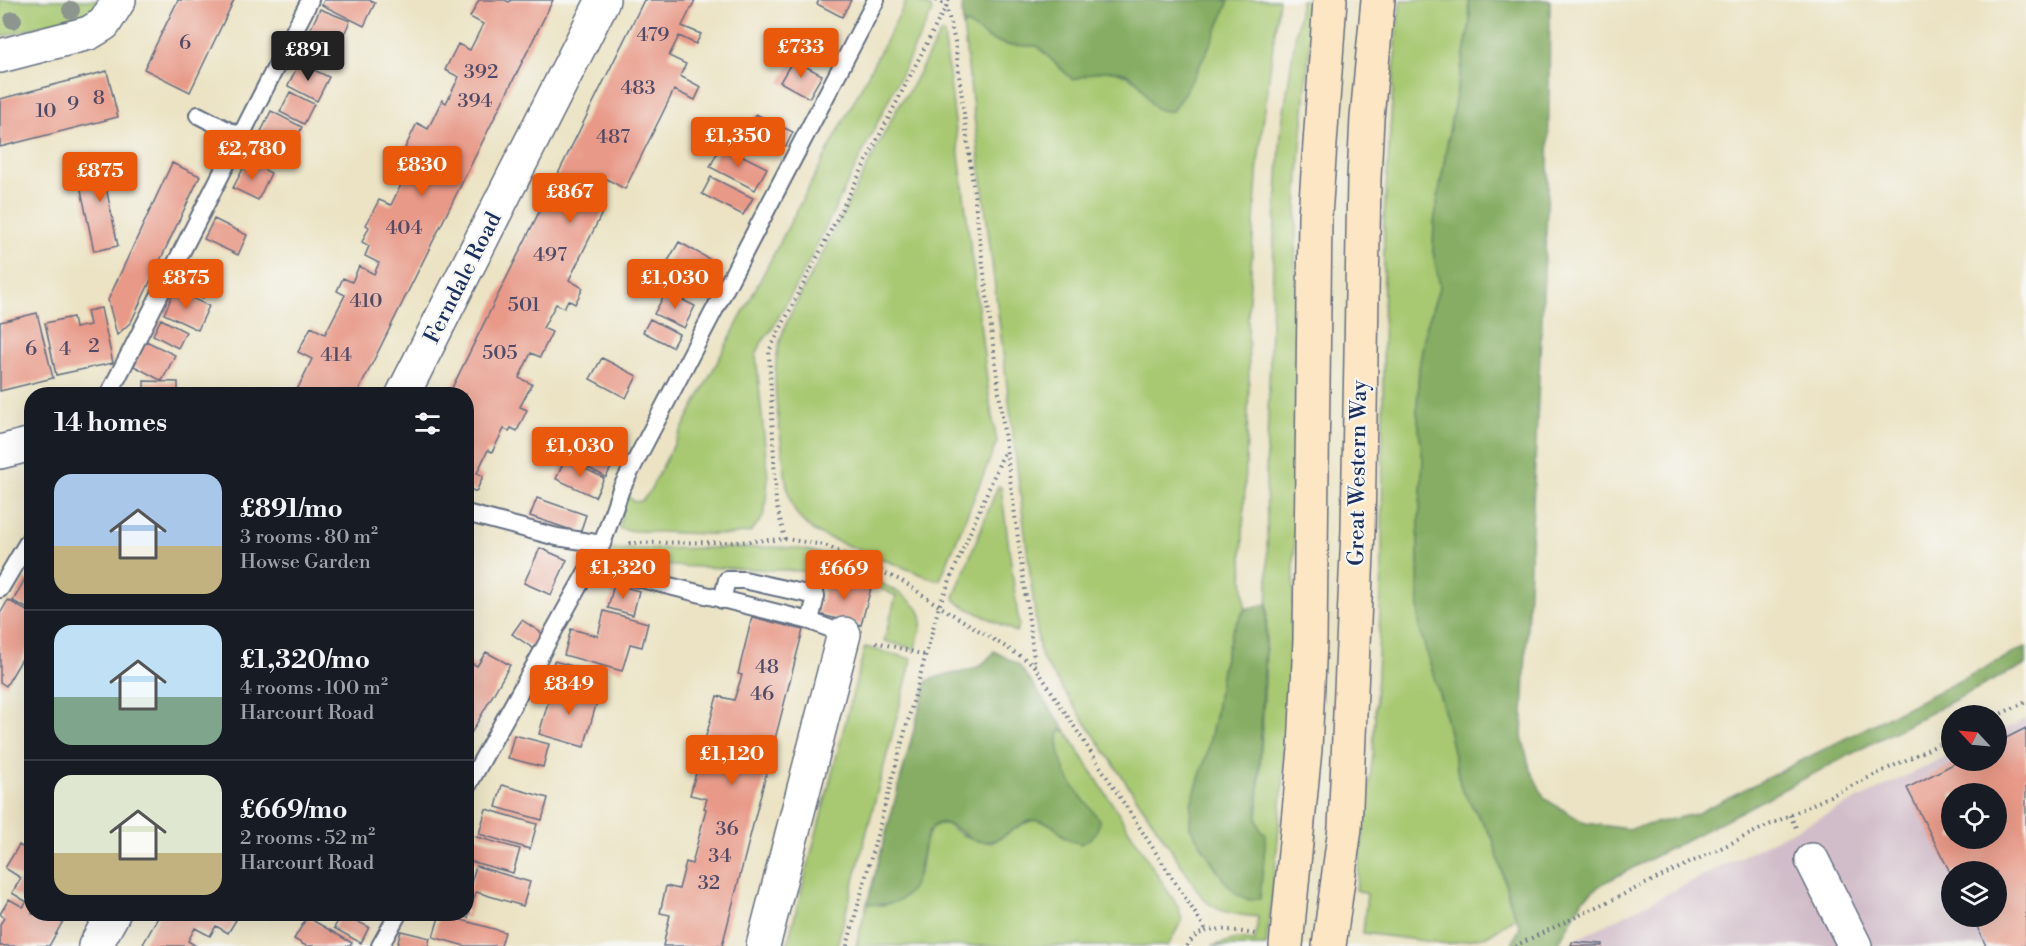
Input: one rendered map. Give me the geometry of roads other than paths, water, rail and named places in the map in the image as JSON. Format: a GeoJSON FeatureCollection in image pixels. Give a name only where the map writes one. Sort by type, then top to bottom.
{"type":"FeatureCollection","features":[{"type":"Feature","properties":{"kind":"main road","name":"Great Western Way"},"geometry":{"type":"LineString","coordinates":[[1286,946],[1305,738],[1310,640],[1315,216],[1330,0]]}},
{"type":"Feature","properties":{"kind":"main road","name":"Great Western Way"},"geometry":{"type":"LineString","coordinates":[[1329,946],[1345,828],[1358,530],[1365,168],[1367,118],[1378,0]]}},
{"type":"Feature","properties":{"kind":"street"},"geometry":{"type":"LineString","coordinates":[[0,56],[89,33],[104,24],[119,0]]}},
{"type":"Feature","properties":{"kind":"street","name":"Ferndale Road"},"geometry":{"type":"LineString","coordinates":[[408,387],[603,0]]}},
{"type":"Feature","properties":{"kind":"street"},"geometry":{"type":"LineString","coordinates":[[0,452],[24,446]]}},
{"type":"Feature","properties":{"kind":"street"},"geometry":{"type":"LineString","coordinates":[[763,946],[843,634]]}},
{"type":"Feature","properties":{"kind":"street"},"geometry":{"type":"LineString","coordinates":[[1812,860],[1855,946]]}},
{"type":"Feature","properties":{"kind":"street"},"geometry":{"type":"LineString","coordinates":[[95,946],[109,921]]}},
{"type":"Feature","properties":{"kind":"lane"},"geometry":{"type":"LineString","coordinates":[[113,387],[310,0]]}},
{"type":"Feature","properties":{"kind":"lane"},"geometry":{"type":"LineString","coordinates":[[474,774],[602,544],[621,489],[876,0]]}},
{"type":"Feature","properties":{"kind":"lane"},"geometry":{"type":"LineString","coordinates":[[198,115],[240,137]]}},
{"type":"Feature","properties":{"kind":"lane"},"geometry":{"type":"LineString","coordinates":[[474,515],[556,537],[602,544]]}},
{"type":"Feature","properties":{"kind":"lane"},"geometry":{"type":"LineString","coordinates":[[0,589],[24,548]]}},
{"type":"Feature","properties":{"kind":"lane"},"geometry":{"type":"LineString","coordinates":[[589,566],[810,621],[843,634]]}},
{"type":"Feature","properties":{"kind":"lane"},"geometry":{"type":"LineString","coordinates":[[722,600],[727,580],[744,580],[816,596],[810,621]]}},
{"type":"Feature","properties":{"kind":"lane"},"geometry":{"type":"LineString","coordinates":[[380,946],[394,921]]}}]}
